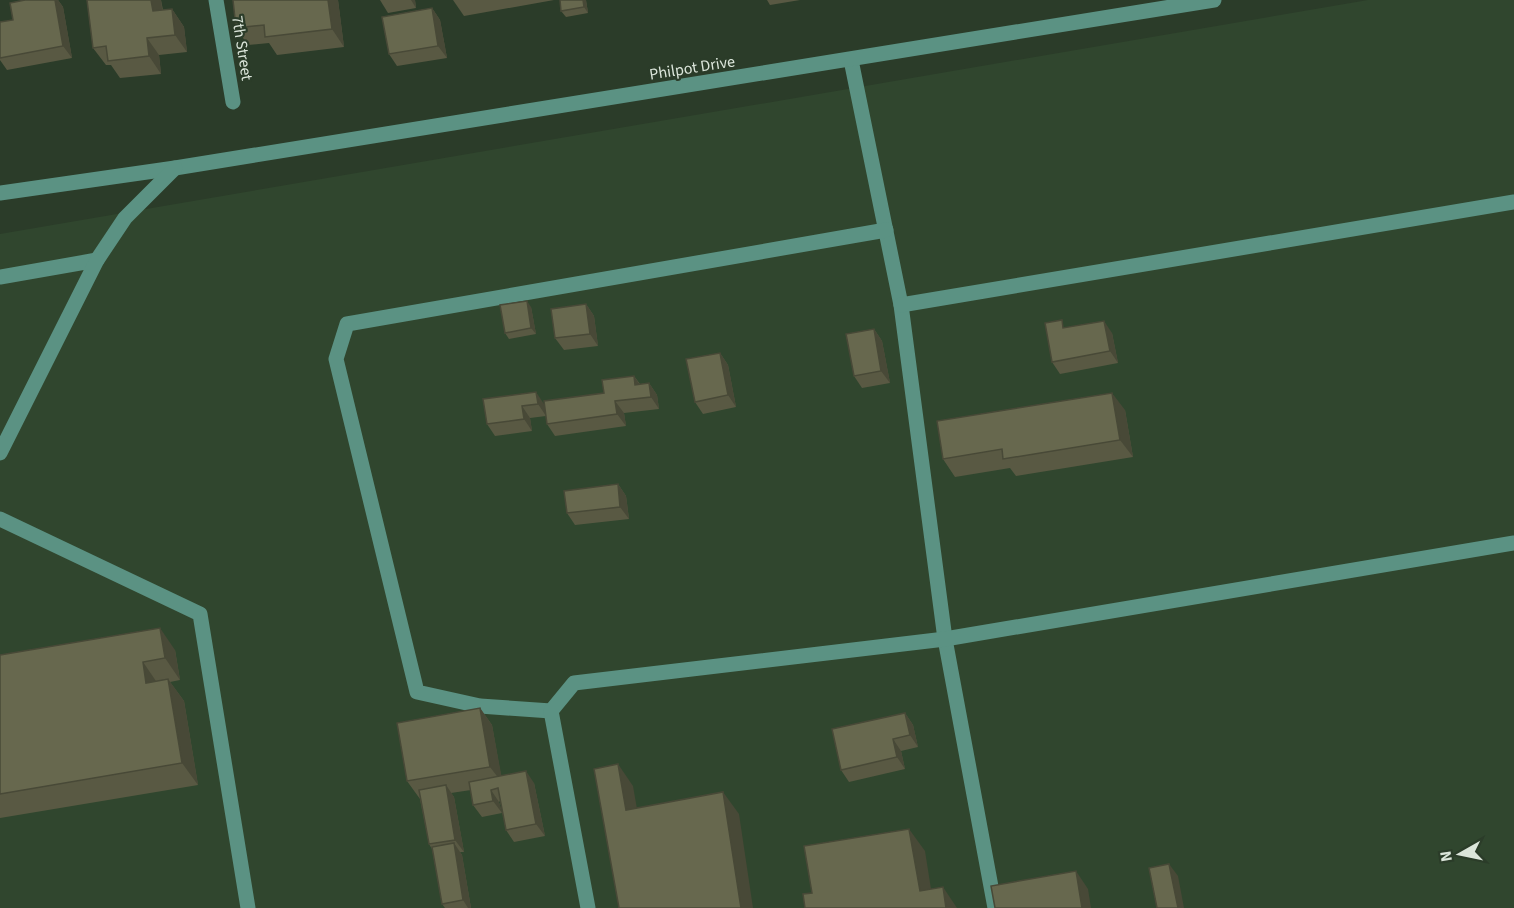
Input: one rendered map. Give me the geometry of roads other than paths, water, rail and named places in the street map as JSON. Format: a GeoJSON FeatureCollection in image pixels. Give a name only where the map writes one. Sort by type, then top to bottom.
{"type":"FeatureCollection","features":[{"type":"Feature","properties":{"kind":"street","name":"7th Street"},"geometry":{"type":"LineString","coordinates":[[216,0],[233,102]]}},
{"type":"Feature","properties":{"kind":"street","name":"Philpot Drive"},"geometry":{"type":"LineString","coordinates":[[0,193],[175,168],[1214,0]]}},
{"type":"Feature","properties":{"kind":"street"},"geometry":{"type":"LineString","coordinates":[[851,60],[901,305],[945,639],[995,908]]}},
{"type":"Feature","properties":{"kind":"street"},"geometry":{"type":"LineString","coordinates":[[0,453],[97,260],[125,218],[175,168]]}},
{"type":"Feature","properties":{"kind":"street"},"geometry":{"type":"LineString","coordinates":[[901,305],[1514,202]]}},
{"type":"Feature","properties":{"kind":"street"},"geometry":{"type":"LineString","coordinates":[[551,711],[480,706],[417,692],[336,359],[347,324],[886,230]]}},
{"type":"Feature","properties":{"kind":"street"},"geometry":{"type":"LineString","coordinates":[[0,277],[97,260]]}},
{"type":"Feature","properties":{"kind":"street"},"geometry":{"type":"LineString","coordinates":[[0,519],[200,614],[248,908]]}},
{"type":"Feature","properties":{"kind":"street"},"geometry":{"type":"LineString","coordinates":[[551,711],[574,683],[945,639],[1514,543]]}},
{"type":"Feature","properties":{"kind":"street"},"geometry":{"type":"LineString","coordinates":[[551,711],[588,908]]}}]}
